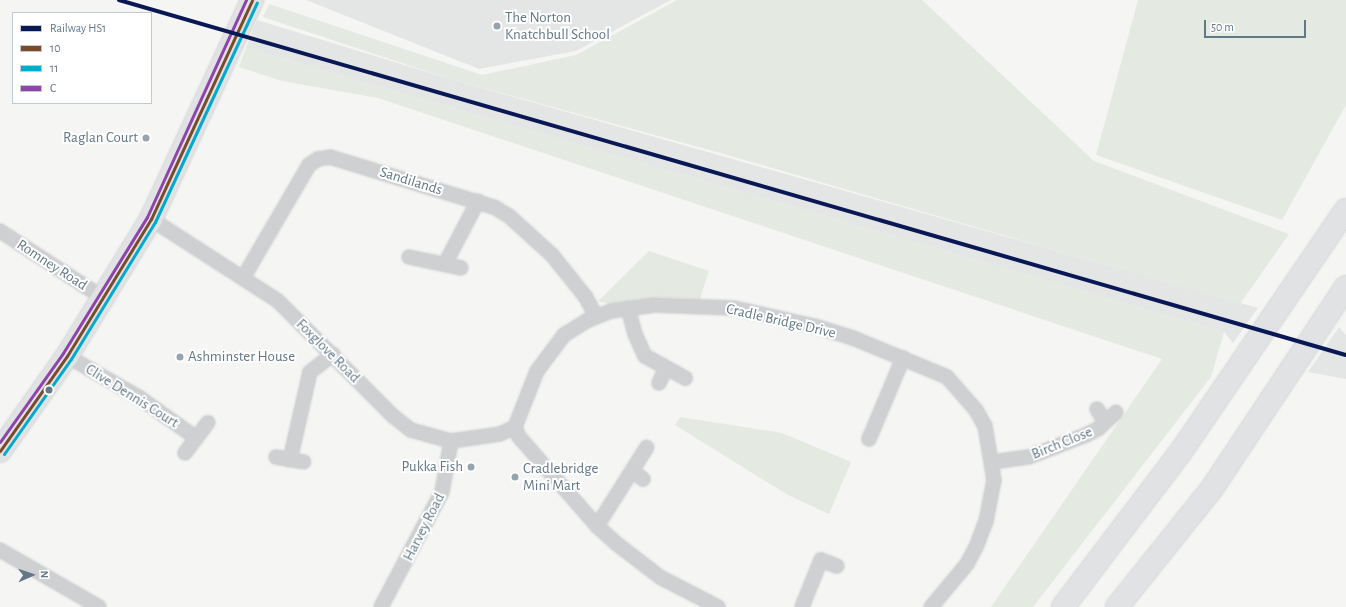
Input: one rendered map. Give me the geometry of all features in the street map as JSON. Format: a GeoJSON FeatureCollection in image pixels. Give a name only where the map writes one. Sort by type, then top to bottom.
{"type":"FeatureCollection","features":[{"type":"Feature","properties":{"kind":"main road"},"geometry":{"type":"LineString","coordinates":[[0,451],[67,356],[151,219],[252,0]]}},
{"type":"Feature","properties":{"kind":"main road"},"geometry":{"type":"LineString","coordinates":[[1063,607],[1180,454],[1346,210]]}},
{"type":"Feature","properties":{"kind":"main road"},"geometry":{"type":"LineString","coordinates":[[1117,607],[1213,487],[1346,287]]}},
{"type":"Feature","properties":{"kind":"street","name":"Sandilands"},"geometry":{"type":"LineString","coordinates":[[243,278],[297,182],[309,165],[318,159],[330,157],[478,201],[509,216],[552,255],[585,296],[596,316]]}},
{"type":"Feature","properties":{"kind":"street"},"geometry":{"type":"LineString","coordinates":[[445,264],[478,201]]}},
{"type":"Feature","properties":{"kind":"street","name":"Foxglove Road"},"geometry":{"type":"LineString","coordinates":[[151,219],[278,301],[333,354],[393,416],[411,430],[451,441],[500,434],[515,427]]}},
{"type":"Feature","properties":{"kind":"street","name":"Romney Road"},"geometry":{"type":"LineString","coordinates":[[0,231],[103,298]]}},
{"type":"Feature","properties":{"kind":"street"},"geometry":{"type":"LineString","coordinates":[[409,257],[461,268]]}},
{"type":"Feature","properties":{"kind":"street","name":"Cradle Bridge Drive"},"geometry":{"type":"LineString","coordinates":[[515,427],[520,420],[532,382],[544,360],[564,335],[596,316],[628,308],[655,305],[734,308],[814,326],[903,358],[947,377],[964,395],[985,426],[994,480],[991,500],[979,542],[967,564],[931,607]]}},
{"type":"Feature","properties":{"kind":"street"},"geometry":{"type":"LineString","coordinates":[[628,308],[641,352],[685,378]]}},
{"type":"Feature","properties":{"kind":"street"},"geometry":{"type":"LineString","coordinates":[[276,457],[297,461],[310,372],[333,354]]}},
{"type":"Feature","properties":{"kind":"street","name":"Clive Dennis Court"},"geometry":{"type":"LineString","coordinates":[[67,356],[140,398],[196,438]]}},
{"type":"Feature","properties":{"kind":"street"},"geometry":{"type":"LineString","coordinates":[[869,439],[903,358]]}},
{"type":"Feature","properties":{"kind":"street"},"geometry":{"type":"LineString","coordinates":[[659,383],[666,368]]}},
{"type":"Feature","properties":{"kind":"street","name":"Birch Close"},"geometry":{"type":"LineString","coordinates":[[992,462],[1002,459],[1029,457],[1086,435],[1111,417],[1097,410]]}},
{"type":"Feature","properties":{"kind":"street"},"geometry":{"type":"LineString","coordinates":[[185,453],[208,424]]}},
{"type":"Feature","properties":{"kind":"street"},"geometry":{"type":"LineString","coordinates":[[515,427],[519,437],[597,526],[660,577],[718,607]]}},
{"type":"Feature","properties":{"kind":"street","name":"Harvey Road"},"geometry":{"type":"LineString","coordinates":[[383,606],[442,492],[451,441]]}},
{"type":"Feature","properties":{"kind":"street"},"geometry":{"type":"LineString","coordinates":[[597,526],[638,475],[647,447]]}},
{"type":"Feature","properties":{"kind":"street"},"geometry":{"type":"LineString","coordinates":[[0,550],[99,607]]}},
{"type":"Feature","properties":{"kind":"street"},"geometry":{"type":"LineString","coordinates":[[802,607],[820,560],[837,566]]}},
{"type":"Feature","properties":{"kind":"shaded area","name":"The Norton Knatchbull School"},"geometry":{"type":"Polygon","coordinates":[[[306,0],[671,0],[576,51],[479,69],[306,0]]]}},
{"type":"Feature","properties":{"kind":"shaded area"},"geometry":{"type":"Polygon","coordinates":[[[677,0],[922,0],[1094,161],[1289,234],[1240,304],[724,154],[447,78],[263,17],[269,4],[482,75],[576,55],[677,0]]]}},
{"type":"Feature","properties":{"kind":"shaded area"},"geometry":{"type":"Polygon","coordinates":[[[1138,0],[1346,0],[1346,105],[1282,220],[1096,155],[1138,0]]]}},
{"type":"Feature","properties":{"kind":"shaded area"},"geometry":{"type":"Polygon","coordinates":[[[257,20],[447,78],[1258,308],[1233,343],[1224,332],[246,48],[257,20]]]}},
{"type":"Feature","properties":{"kind":"shaded area"},"geometry":{"type":"Polygon","coordinates":[[[246,48],[1224,332],[1211,377],[1033,607],[991,607],[1162,359],[378,98],[282,81],[239,67],[246,48]]]}},
{"type":"Feature","properties":{"kind":"shaded area"},"geometry":{"type":"Polygon","coordinates":[[[649,251],[709,271],[700,299],[661,297],[612,304],[598,301],[649,251]]]}},
{"type":"Feature","properties":{"kind":"shaded area"},"geometry":{"type":"Polygon","coordinates":[[[1339,327],[1346,335],[1346,379],[1308,372],[1339,327]]]}},
{"type":"Feature","properties":{"kind":"shaded area"},"geometry":{"type":"Polygon","coordinates":[[[680,417],[782,433],[851,462],[829,514],[788,495],[675,425],[680,417]]]}},
{"type":"Feature","properties":{"kind":"rail line","name":"HS1"},"geometry":{"type":"LineString","coordinates":[[119,0],[1346,355]]}},
{"type":"Feature","properties":{"kind":"transit line","name":"C"},"geometry":{"type":"LineString","coordinates":[[0,442],[63,353],[147,217],[246,0]]}},
{"type":"Feature","properties":{"kind":"transit line","name":"10"},"geometry":{"type":"LineString","coordinates":[[0,451],[67,356],[151,219],[252,0]]}},
{"type":"Feature","properties":{"kind":"transit line","name":"11"},"geometry":{"type":"LineString","coordinates":[[4,454],[71,359],[155,222],[257,2]]}},
{"type":"Feature","properties":{"kind":"place","name":"The Norton Knatchbull School"},"geometry":{"type":"Point","coordinates":[497,26]}},
{"type":"Feature","properties":{"kind":"place","name":"Raglan Court"},"geometry":{"type":"Point","coordinates":[146,138]}},
{"type":"Feature","properties":{"kind":"place","name":"Ashminster House"},"geometry":{"type":"Point","coordinates":[180,357]}},
{"type":"Feature","properties":{"kind":"place","name":"Pukka Fish"},"geometry":{"type":"Point","coordinates":[471,467]}},
{"type":"Feature","properties":{"kind":"place","name":"Cradlebridge Mini Mart"},"geometry":{"type":"Point","coordinates":[515,477]}}]}
